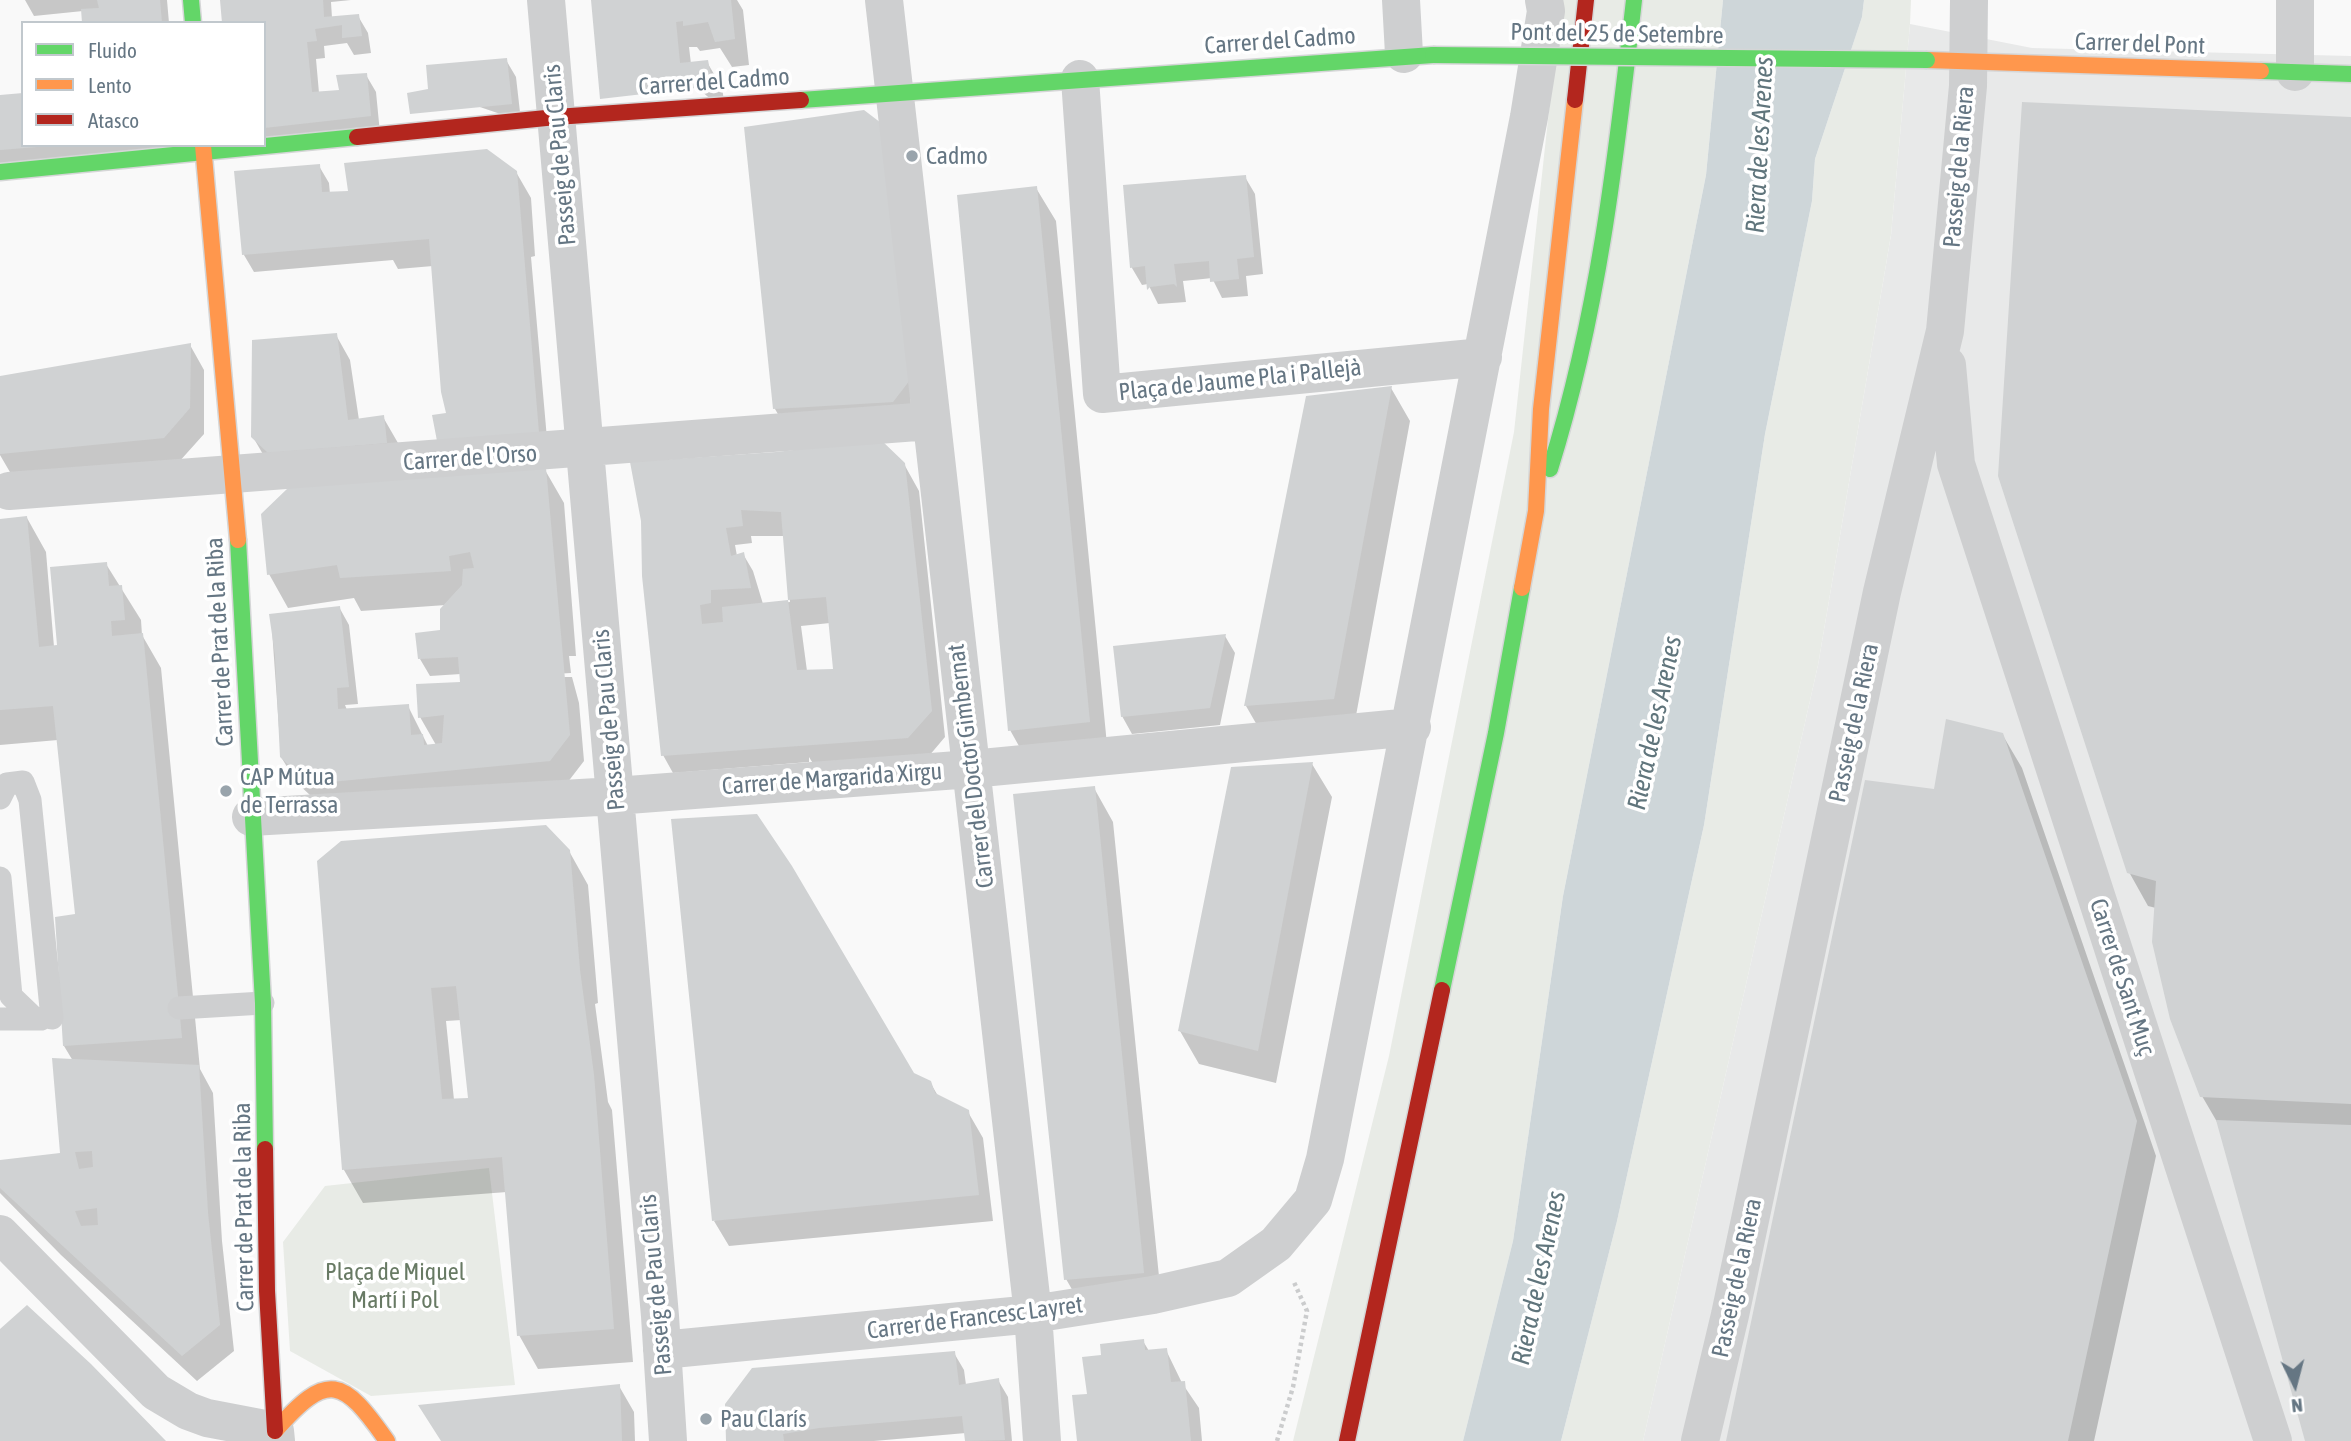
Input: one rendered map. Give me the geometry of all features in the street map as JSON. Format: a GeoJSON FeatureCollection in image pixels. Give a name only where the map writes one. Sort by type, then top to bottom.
{"type":"FeatureCollection","features":[{"type":"Feature","properties":{"kind":"street"},"geometry":{"type":"LineString","coordinates":[[191,0],[193,21]]}},
{"type":"Feature","properties":{"kind":"street","name":"Passeig de Pau Claris"},"geometry":{"type":"LineString","coordinates":[[546,0],[668,1441]]}},
{"type":"Feature","properties":{"kind":"street","name":"Carrer del Doctor Gimbernat"},"geometry":{"type":"LineString","coordinates":[[884,0],[1033,1314],[1042,1441]]}},
{"type":"Feature","properties":{"kind":"street"},"geometry":{"type":"LineString","coordinates":[[1401,0],[1418,54]]}},
{"type":"Feature","properties":{"kind":"street"},"geometry":{"type":"LineString","coordinates":[[1276,1244],[1313,1200],[1325,1159],[1412,727],[1529,117],[1546,11],[1544,0]]}},
{"type":"Feature","properties":{"kind":"street"},"geometry":{"type":"LineString","coordinates":[[1347,1441],[1493,745],[1536,511],[1541,408],[1586,0]]}},
{"type":"Feature","properties":{"kind":"street"},"geometry":{"type":"LineString","coordinates":[[1536,511],[1569,414],[1588,324],[1616,150],[1634,0]]}},
{"type":"Feature","properties":{"kind":"street","name":"Passeig de la Riera"},"geometry":{"type":"LineString","coordinates":[[1700,1441],[1730,1315],[1893,543],[1945,331],[1968,62],[1969,0]]}},
{"type":"Feature","properties":{"kind":"street"},"geometry":{"type":"LineString","coordinates":[[2295,0],[2295,72]]}},
{"type":"Feature","properties":{"kind":"street","name":"Carrer del Cadmo"},"geometry":{"type":"LineString","coordinates":[[266,143],[556,117],[1418,54]]}},
{"type":"Feature","properties":{"kind":"street","name":"Pont del 25 de Setembre"},"geometry":{"type":"LineString","coordinates":[[1418,54],[1927,60]]}},
{"type":"Feature","properties":{"kind":"street","name":"Carrer del Pont"},"geometry":{"type":"LineString","coordinates":[[1927,60],[2351,74]]}},
{"type":"Feature","properties":{"kind":"street","name":"Plaça de Jaume Pla i Pallejà"},"geometry":{"type":"LineString","coordinates":[[1080,79],[1102,394],[1483,357]]}},
{"type":"Feature","properties":{"kind":"street","name":"Carrer del Cadmo"},"geometry":{"type":"LineString","coordinates":[[0,172],[204,148]]}},
{"type":"Feature","properties":{"kind":"street","name":"Carrer de Prat de la Riba"},"geometry":{"type":"LineString","coordinates":[[204,148],[236,502],[263,1003],[267,1291],[275,1436]]}},
{"type":"Feature","properties":{"kind":"street","name":"Carrer de Sant Muç"},"geometry":{"type":"LineString","coordinates":[[1945,331],[1956,464],[2273,1441]]}},
{"type":"Feature","properties":{"kind":"street","name":"Carrer de l'Orso"},"geometry":{"type":"LineString","coordinates":[[9,491],[232,477],[930,421]]}},
{"type":"Feature","properties":{"kind":"street"},"geometry":{"type":"LineString","coordinates":[[1893,543],[1914,508],[1940,499],[1972,513]]}},
{"type":"Feature","properties":{"kind":"street","name":"Carrer de Margarida Xirgu"},"geometry":{"type":"LineString","coordinates":[[251,817],[615,796],[971,769],[1412,727]]}},
{"type":"Feature","properties":{"kind":"street"},"geometry":{"type":"LineString","coordinates":[[0,1234],[156,1392],[188,1411],[275,1436],[308,1395],[331,1387],[352,1394],[387,1441]]}},
{"type":"Feature","properties":{"kind":"street","name":"Carrer de Francesc Layret"},"geometry":{"type":"LineString","coordinates":[[662,1350],[1033,1314],[1153,1295],[1228,1278],[1276,1244]]}},
{"type":"Feature","properties":{"kind":"lane"},"geometry":{"type":"LineString","coordinates":[[0,798],[7,784],[23,782],[30,800],[49,1018]]}},
{"type":"Feature","properties":{"kind":"lane"},"geometry":{"type":"LineString","coordinates":[[0,878],[11,996],[49,1018]]}},
{"type":"Feature","properties":{"kind":"lane"},"geometry":{"type":"LineString","coordinates":[[178,1008],[263,1003]]}},
{"type":"Feature","properties":{"kind":"lane"},"geometry":{"type":"LineString","coordinates":[[0,1019],[49,1018]]}},
{"type":"Feature","properties":{"kind":"path"},"geometry":{"type":"LineString","coordinates":[[1276,1244],[1307,1311],[1293,1387],[1277,1441]]}},
{"type":"Feature","properties":{"kind":"shaded area"},"geometry":{"type":"Polygon","coordinates":[[[1910,24],[2032,48],[2351,56],[2351,1441],[1643,1441],[1818,665],[1891,235],[1910,24]]]}},
{"type":"Feature","properties":{"kind":"green space"},"geometry":{"type":"Polygon","coordinates":[[[1561,0],[1723,0],[1706,175],[1563,896],[1513,1241],[1463,1441],[1293,1441],[1389,1056],[1514,432],[1561,0]]]}},
{"type":"Feature","properties":{"kind":"green space"},"geometry":{"type":"Polygon","coordinates":[[[1864,0],[1911,0],[1910,24],[1891,235],[1818,665],[1643,1441],[1561,1441],[1617,1221],[1704,825],[1765,434],[1812,201],[1815,159],[1862,17],[1864,0]]]}},
{"type":"Feature","properties":{"kind":"green space","name":"Plaça de Miquel Martí i Pol"},"geometry":{"type":"Polygon","coordinates":[[[489,1168],[515,1385],[371,1396],[290,1351],[283,1242],[325,1186],[489,1168]]]}},
{"type":"Feature","properties":{"kind":"water","name":"Riera de les Arenes"},"geometry":{"type":"Polygon","coordinates":[[[1723,0],[1864,0],[1862,17],[1815,159],[1812,201],[1765,434],[1704,825],[1617,1221],[1561,1441],[1463,1441],[1513,1241],[1563,896],[1706,175],[1723,0]]]}},
{"type":"Feature","properties":{"kind":"building"},"geometry":{"type":"Polygon","coordinates":[[[97,0],[160,0],[162,21],[82,21],[81,9],[99,8],[97,0]]]}},
{"type":"Feature","properties":{"kind":"building"},"geometry":{"type":"Polygon","coordinates":[[[220,0],[323,0],[324,17],[359,14],[362,36],[342,38],[342,25],[315,29],[317,41],[307,42],[312,92],[339,90],[336,75],[367,73],[371,116],[266,128],[266,21],[222,21],[220,0]]]}},
{"type":"Feature","properties":{"kind":"building"},"geometry":{"type":"Polygon","coordinates":[[[591,0],[731,0],[735,39],[715,42],[708,22],[683,26],[683,21],[676,22],[680,63],[708,60],[713,86],[600,99],[591,0]]]}},
{"type":"Feature","properties":{"kind":"building"},"geometry":{"type":"Polygon","coordinates":[[[507,58],[512,104],[410,114],[407,93],[428,89],[426,65],[507,58]]]}},
{"type":"Feature","properties":{"kind":"building"},"geometry":{"type":"Polygon","coordinates":[[[21,93],[21,147],[36,147],[0,150],[0,95],[21,93]]]}},
{"type":"Feature","properties":{"kind":"building"},"geometry":{"type":"Polygon","coordinates":[[[2022,102],[2351,117],[2351,1104],[2200,1097],[2170,1019],[2152,942],[2156,881],[2127,873],[1998,476],[2022,102]]]}},
{"type":"Feature","properties":{"kind":"building"},"geometry":{"type":"Polygon","coordinates":[[[864,110],[885,126],[910,380],[893,402],[773,409],[744,127],[864,110]]]}},
{"type":"Feature","properties":{"kind":"building"},"geometry":{"type":"Polygon","coordinates":[[[487,149],[517,171],[539,433],[437,441],[432,415],[446,413],[441,392],[429,239],[242,255],[234,171],[320,164],[322,192],[348,191],[344,163],[487,149]]]}},
{"type":"Feature","properties":{"kind":"building"},"geometry":{"type":"Polygon","coordinates":[[[1246,175],[1254,257],[1237,259],[1239,279],[1210,282],[1209,261],[1174,264],[1177,287],[1174,284],[1150,287],[1147,290],[1145,266],[1130,268],[1123,185],[1246,175]]]}},
{"type":"Feature","properties":{"kind":"building"},"geometry":{"type":"Polygon","coordinates":[[[1037,186],[1090,722],[1008,731],[957,195],[1037,186]]]}},
{"type":"Feature","properties":{"kind":"building"},"geometry":{"type":"Polygon","coordinates":[[[337,333],[348,420],[384,415],[387,443],[268,453],[251,437],[252,340],[337,333]]]}},
{"type":"Feature","properties":{"kind":"building"},"geometry":{"type":"Polygon","coordinates":[[[191,343],[190,408],[164,438],[0,454],[0,376],[191,343]]]}},
{"type":"Feature","properties":{"kind":"building"},"geometry":{"type":"Polygon","coordinates":[[[1392,386],[1334,699],[1244,706],[1306,396],[1392,386]]]}},
{"type":"Feature","properties":{"kind":"building"},"geometry":{"type":"Polygon","coordinates":[[[881,440],[905,463],[932,711],[908,738],[661,756],[642,576],[641,521],[630,462],[776,452],[881,440]],[[741,510],[743,526],[726,528],[731,556],[744,552],[751,588],[711,590],[711,603],[700,605],[702,624],[723,622],[722,607],[788,600],[781,512],[741,510]],[[826,597],[788,600],[797,670],[833,669],[826,597]]]}},
{"type":"Feature","properties":{"kind":"building"},"geometry":{"type":"Polygon","coordinates":[[[546,468],[570,735],[550,761],[309,784],[280,757],[275,655],[269,614],[340,606],[349,687],[337,688],[338,709],[409,704],[411,735],[423,734],[424,745],[442,743],[444,715],[418,718],[416,684],[460,682],[458,657],[418,659],[415,633],[440,630],[440,609],[462,585],[463,569],[474,568],[470,552],[449,556],[451,571],[340,578],[337,565],[267,575],[261,514],[288,488],[546,468]]]}},
{"type":"Feature","properties":{"kind":"building"},"geometry":{"type":"Polygon","coordinates":[[[27,516],[39,647],[57,645],[50,567],[107,562],[109,586],[122,585],[125,620],[111,621],[112,636],[143,633],[182,1038],[63,1046],[55,917],[75,914],[53,706],[0,710],[0,519],[27,516]]]}},
{"type":"Feature","properties":{"kind":"building"},"geometry":{"type":"Polygon","coordinates":[[[1226,634],[1210,708],[1121,717],[1113,646],[1226,634]]]}},
{"type":"Feature","properties":{"kind":"building"},"geometry":{"type":"Polygon","coordinates":[[[1946,719],[2003,733],[2137,1121],[2068,1441],[1726,1441],[1865,780],[1934,789],[1946,719]]]}},
{"type":"Feature","properties":{"kind":"building"},"geometry":{"type":"Polygon","coordinates":[[[1313,762],[1258,1051],[1178,1031],[1231,767],[1313,762]]]}},
{"type":"Feature","properties":{"kind":"building"},"geometry":{"type":"Polygon","coordinates":[[[1095,786],[1144,1273],[1064,1280],[1013,794],[1095,786]]]}},
{"type":"Feature","properties":{"kind":"building"},"geometry":{"type":"Polygon","coordinates":[[[757,814],[792,866],[914,1073],[931,1081],[935,1093],[969,1110],[979,1195],[712,1221],[671,819],[757,814]]]}},
{"type":"Feature","properties":{"kind":"building"},"geometry":{"type":"Polygon","coordinates":[[[546,825],[570,850],[580,970],[594,1075],[614,1329],[517,1336],[502,1157],[342,1170],[317,861],[341,841],[546,825]],[[456,986],[431,988],[442,1099],[468,1098],[456,986]]]}},
{"type":"Feature","properties":{"kind":"building"},"geometry":{"type":"Polygon","coordinates":[[[52,1058],[199,1065],[208,1213],[220,1325],[182,1356],[0,1188],[0,1160],[60,1153],[52,1058]],[[92,1151],[75,1152],[79,1169],[93,1167],[92,1151]],[[97,1208],[75,1211],[81,1226],[98,1225],[97,1208]]]}},
{"type":"Feature","properties":{"kind":"building"},"geometry":{"type":"Polygon","coordinates":[[[2216,1120],[2351,1125],[2351,1441],[2305,1441],[2216,1120]]]}},
{"type":"Feature","properties":{"kind":"building"},"geometry":{"type":"Polygon","coordinates":[[[27,1305],[91,1364],[166,1441],[0,1441],[0,1329],[27,1305]]]}},
{"type":"Feature","properties":{"kind":"building"},"geometry":{"type":"Polygon","coordinates":[[[1144,1339],[1145,1350],[1167,1348],[1171,1382],[1185,1381],[1191,1441],[1077,1441],[1072,1395],[1087,1394],[1082,1357],[1101,1355],[1100,1344],[1144,1339]]]}},
{"type":"Feature","properties":{"kind":"building"},"geometry":{"type":"Polygon","coordinates":[[[955,1351],[959,1385],[999,1378],[1005,1440],[965,1441],[962,1416],[819,1428],[783,1434],[784,1441],[726,1441],[725,1404],[752,1368],[955,1351]]]}},
{"type":"Feature","properties":{"kind":"building"},"geometry":{"type":"Polygon","coordinates":[[[620,1384],[622,1441],[441,1441],[418,1405],[620,1384]]]}},
{"type":"Feature","properties":{"kind":"traffic: fast"},"geometry":{"type":"LineString","coordinates":[[191,0],[193,21]]}},
{"type":"Feature","properties":{"kind":"traffic: fast"},"geometry":{"type":"LineString","coordinates":[[1550,469],[1567,411],[1593,295],[1612,178],[1634,0]]}},
{"type":"Feature","properties":{"kind":"traffic: fast"},"geometry":{"type":"LineString","coordinates":[[801,100],[1433,55]]}},
{"type":"Feature","properties":{"kind":"traffic: fast"},"geometry":{"type":"LineString","coordinates":[[1433,55],[1927,60]]}},
{"type":"Feature","properties":{"kind":"traffic: fast"},"geometry":{"type":"LineString","coordinates":[[2261,71],[2351,74]]}},
{"type":"Feature","properties":{"kind":"traffic: fast"},"geometry":{"type":"LineString","coordinates":[[266,146],[357,137]]}},
{"type":"Feature","properties":{"kind":"traffic: fast"},"geometry":{"type":"LineString","coordinates":[[0,172],[255,147]]}},
{"type":"Feature","properties":{"kind":"traffic: fast"},"geometry":{"type":"LineString","coordinates":[[238,540],[263,1003],[265,1149]]}},
{"type":"Feature","properties":{"kind":"traffic: fast"},"geometry":{"type":"LineString","coordinates":[[1442,990],[1496,733],[1522,588]]}},
{"type":"Feature","properties":{"kind":"traffic: slow"},"geometry":{"type":"LineString","coordinates":[[1927,60],[2261,71]]}},
{"type":"Feature","properties":{"kind":"traffic: slow"},"geometry":{"type":"LineString","coordinates":[[1522,588],[1536,511],[1541,409],[1575,100]]}},
{"type":"Feature","properties":{"kind":"traffic: slow"},"geometry":{"type":"LineString","coordinates":[[203,147],[238,540]]}},
{"type":"Feature","properties":{"kind":"traffic: slow"},"geometry":{"type":"LineString","coordinates":[[275,1431],[309,1398],[322,1391],[334,1390],[346,1394],[358,1404],[387,1441]]}},
{"type":"Feature","properties":{"kind":"traffic: jam"},"geometry":{"type":"LineString","coordinates":[[1575,100],[1586,0]]}},
{"type":"Feature","properties":{"kind":"traffic: jam"},"geometry":{"type":"LineString","coordinates":[[357,137],[556,117],[801,100]]}},
{"type":"Feature","properties":{"kind":"traffic: jam"},"geometry":{"type":"LineString","coordinates":[[1347,1441],[1442,990]]}},
{"type":"Feature","properties":{"kind":"traffic: jam"},"geometry":{"type":"LineString","coordinates":[[265,1149],[267,1291],[275,1431]]}},
{"type":"Feature","properties":{"kind":"place","name":"Cadmo"},"geometry":{"type":"Point","coordinates":[912,156]}},
{"type":"Feature","properties":{"kind":"place","name":"CAP Mútua de Terrassa"},"geometry":{"type":"Point","coordinates":[226,791]}},
{"type":"Feature","properties":{"kind":"place","name":"Pau Clarís"},"geometry":{"type":"Point","coordinates":[706,1419]}}]}
